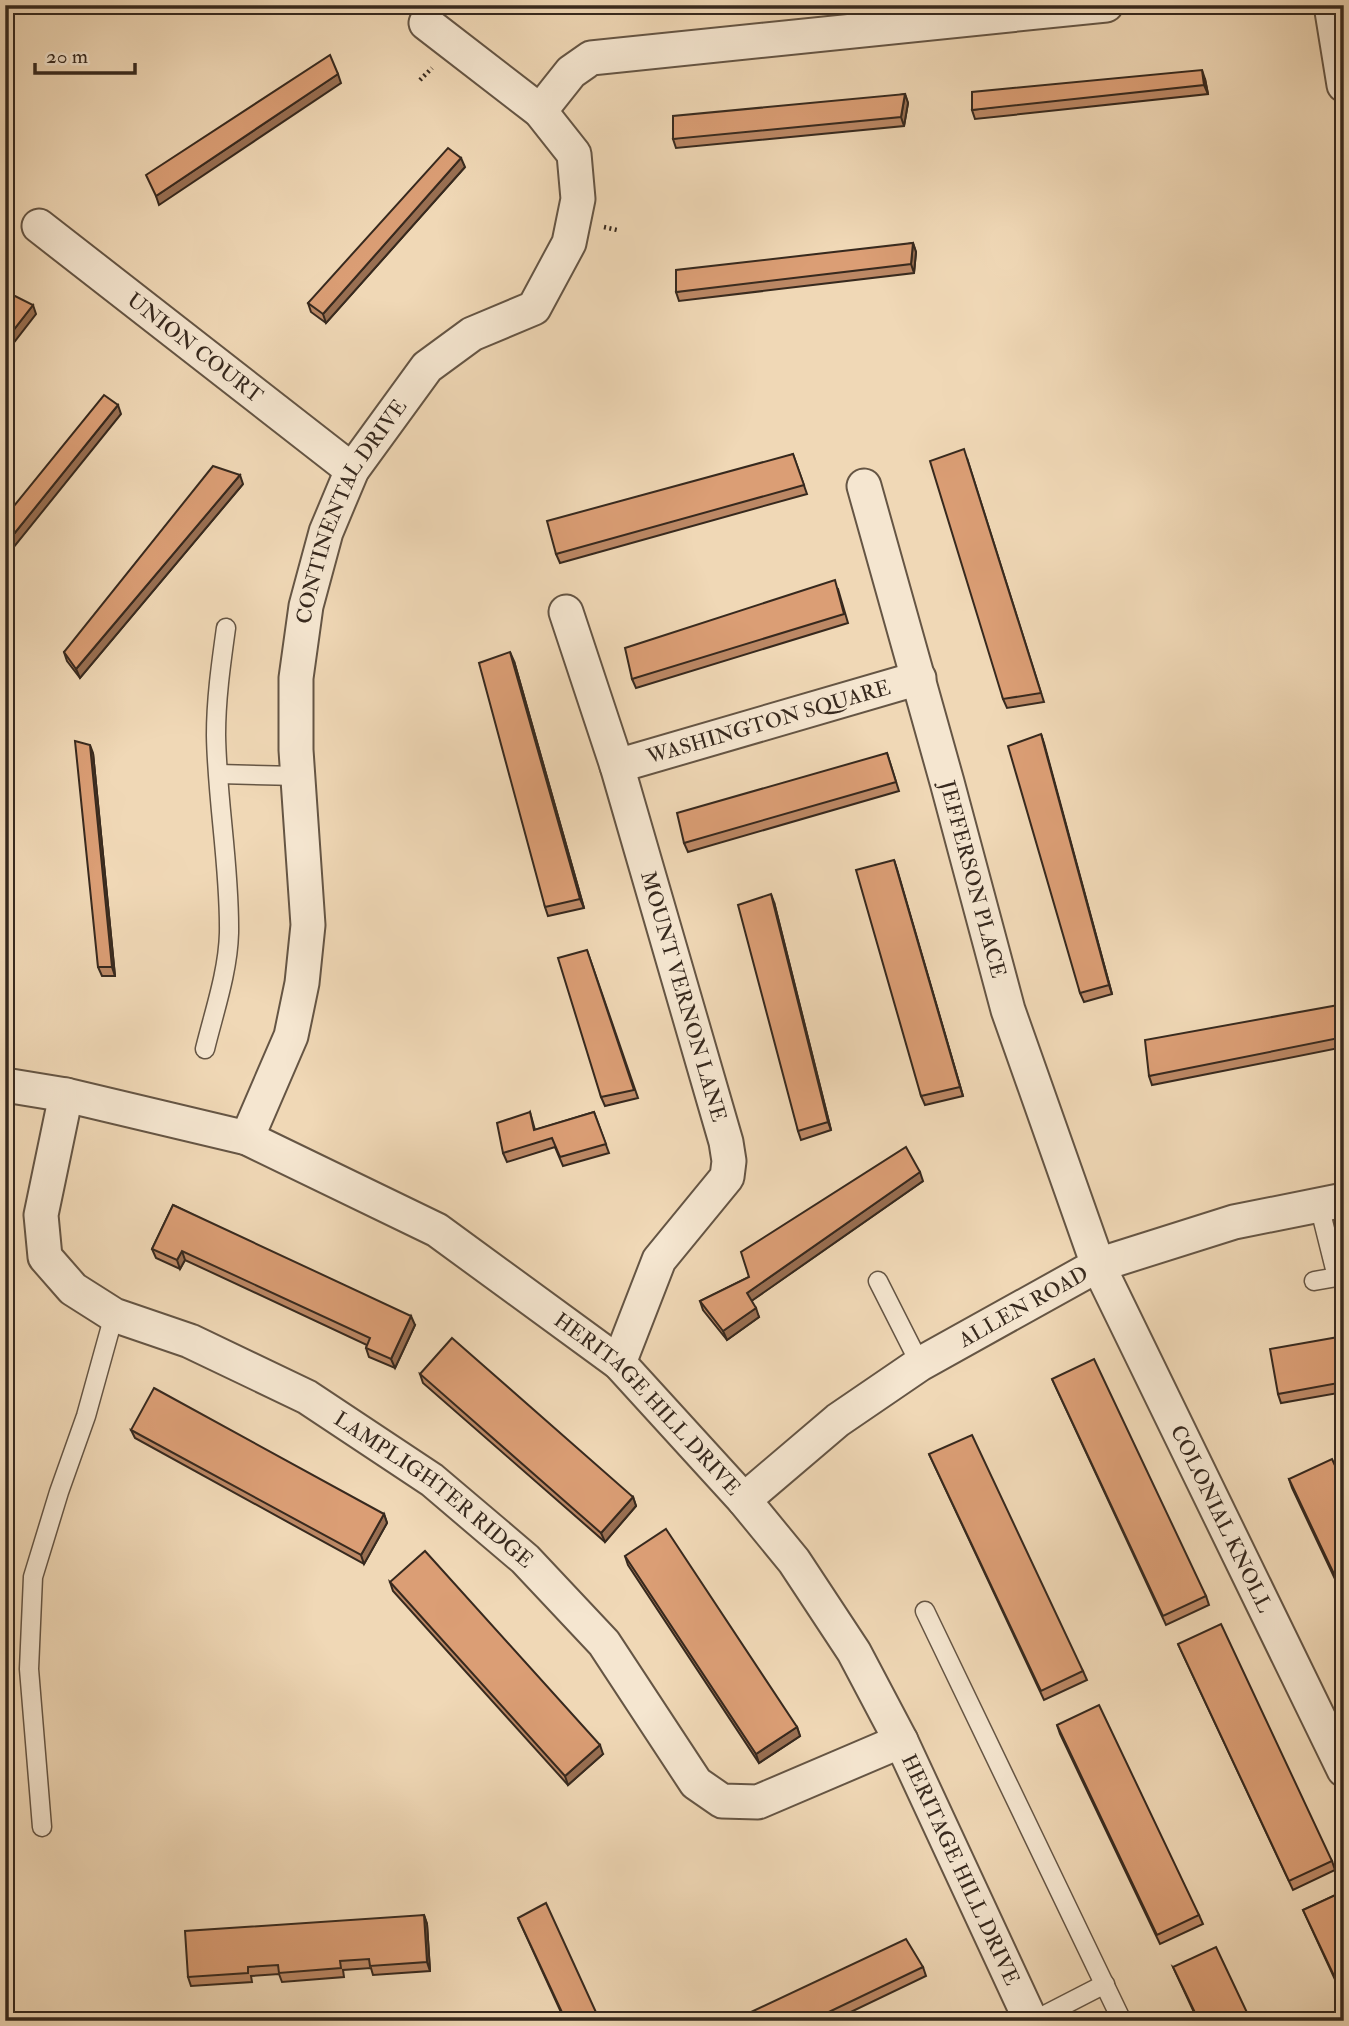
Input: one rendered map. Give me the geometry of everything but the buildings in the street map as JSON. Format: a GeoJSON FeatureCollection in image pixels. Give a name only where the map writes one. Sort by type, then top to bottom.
{"type":"FeatureCollection","features":[{"type":"Feature","properties":{"kind":"street"},"geometry":{"type":"LineString","coordinates":[[540,111],[571,72],[591,58],[1107,5]]}},
{"type":"Feature","properties":{"kind":"street"},"geometry":{"type":"LineString","coordinates":[[1331,5],[1344,85]]}},
{"type":"Feature","properties":{"kind":"street","name":"CONTINENTAL DRIVE"},"geometry":{"type":"LineString","coordinates":[[247,1138],[291,1035],[302,982],[308,925],[298,776],[296,678],[306,606],[326,531],[352,470],[427,367],[472,334],[534,308],[569,243],[578,199],[574,154],[540,111],[426,23]]}},
{"type":"Feature","properties":{"kind":"street","name":"UNION COURT"},"geometry":{"type":"LineString","coordinates":[[39,226],[352,470]]}},
{"type":"Feature","properties":{"kind":"street","name":"JEFFERSON PLACE"},"geometry":{"type":"LineString","coordinates":[[864,486],[919,678],[1008,1010],[1098,1265]]}},
{"type":"Feature","properties":{"kind":"street","name":"MOUNT VERNON LANE"},"geometry":{"type":"LineString","coordinates":[[566,612],[617,766],[726,1142],[729,1161],[727,1177],[659,1260],[619,1363]]}},
{"type":"Feature","properties":{"kind":"street","name":"WASHINGTON SQUARE"},"geometry":{"type":"LineString","coordinates":[[617,766],[919,678]]}},
{"type":"Feature","properties":{"kind":"street","name":"HERITAGE HILL DRIVE"},"geometry":{"type":"LineString","coordinates":[[5,1085],[66,1095],[247,1138],[437,1230],[619,1363],[744,1500],[794,1561],[854,1652],[901,1741],[1032,2021]]}},
{"type":"Feature","properties":{"kind":"street","name":"LAMPLIGHTER RIDGE"},"geometry":{"type":"LineString","coordinates":[[66,1095],[41,1216],[45,1257],[73,1289],[114,1315],[190,1341],[307,1396],[432,1480],[525,1559],[604,1643],[696,1783],[722,1801],[758,1802],[901,1741]]}},
{"type":"Feature","properties":{"kind":"street","name":"ALLEN ROAD"},"geometry":{"type":"LineString","coordinates":[[744,1500],[838,1420],[920,1364],[1098,1265],[1234,1222],[1331,1203]]}},
{"type":"Feature","properties":{"kind":"street","name":"COLONIAL KNOLL"},"geometry":{"type":"LineString","coordinates":[[1098,1265],[1344,1770]]}},
{"type":"Feature","properties":{"kind":"lane"},"geometry":{"type":"LineString","coordinates":[[205,1049],[219,994],[229,936],[228,881],[216,737],[217,689],[226,628]]}},
{"type":"Feature","properties":{"kind":"lane"},"geometry":{"type":"LineString","coordinates":[[219,774],[298,776]]}},
{"type":"Feature","properties":{"kind":"lane"},"geometry":{"type":"LineString","coordinates":[[1314,1281],[1337,1277],[1331,1203]]}},
{"type":"Feature","properties":{"kind":"lane"},"geometry":{"type":"LineString","coordinates":[[878,1281],[920,1364]]}},
{"type":"Feature","properties":{"kind":"lane"},"geometry":{"type":"LineString","coordinates":[[42,1827],[29,1669],[33,1577],[86,1416],[114,1315]]}},
{"type":"Feature","properties":{"kind":"lane"},"geometry":{"type":"LineString","coordinates":[[925,1611],[1122,2021]]}},
{"type":"Feature","properties":{"kind":"lane"},"geometry":{"type":"LineString","coordinates":[[1032,2021],[1105,1984]]}}]}
